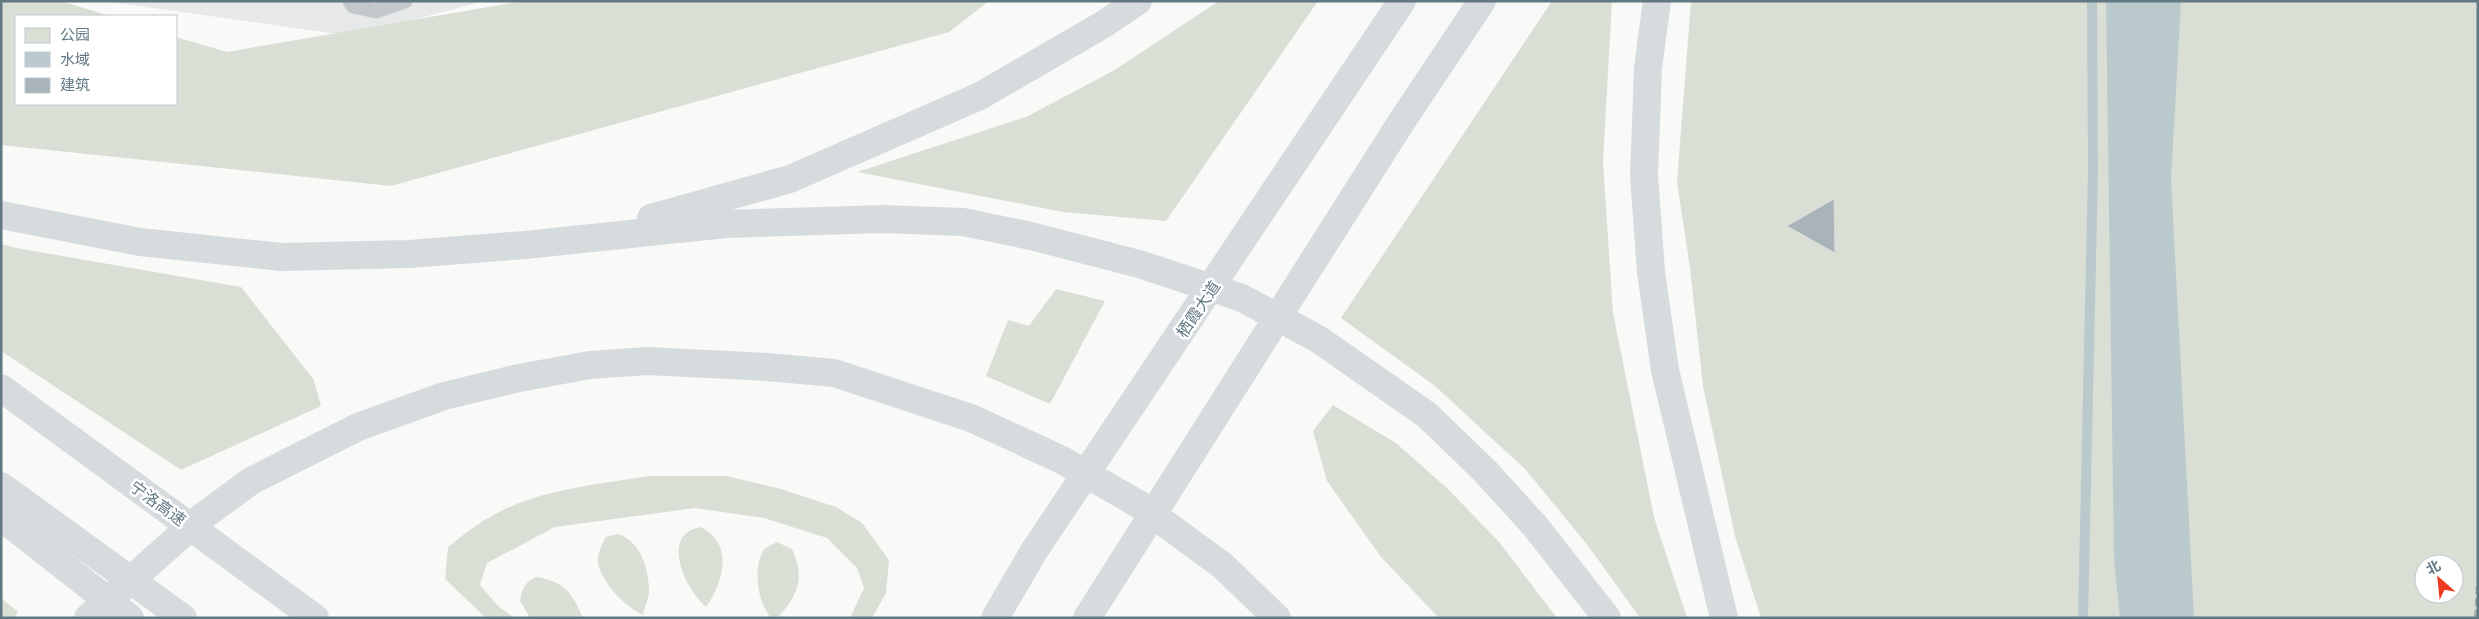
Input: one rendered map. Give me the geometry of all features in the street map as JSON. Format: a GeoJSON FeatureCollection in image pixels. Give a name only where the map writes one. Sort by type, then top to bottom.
{"type":"FeatureCollection","features":[{"type":"Feature","properties":{"kind":"highway"},"geometry":{"type":"LineString","coordinates":[[525,245],[666,215],[790,179],[980,96],[1104,24],[1138,1]]}},
{"type":"Feature","properties":{"kind":"highway","name":"栖霞大道"},"geometry":{"type":"LineString","coordinates":[[995,618],[1034,551],[1141,394],[1402,1]]}},
{"type":"Feature","properties":{"kind":"highway"},"geometry":{"type":"LineString","coordinates":[[1087,618],[1389,141],[1482,1]]}},
{"type":"Feature","properties":{"kind":"highway"},"geometry":{"type":"LineString","coordinates":[[1657,1],[1648,68],[1644,175],[1651,272],[1665,370],[1724,618]]}},
{"type":"Feature","properties":{"kind":"highway"},"geometry":{"type":"LineString","coordinates":[[1,215],[140,242],[282,257],[409,254],[525,245],[726,224],[884,219],[963,222],[1031,236],[1139,264],[1242,298],[1318,339],[1427,415],[1485,471],[1535,526],[1608,618]]}},
{"type":"Feature","properties":{"kind":"highway"},"geometry":{"type":"LineString","coordinates":[[88,618],[198,520],[252,481],[358,426],[444,396],[519,378],[590,365],[647,361],[767,366],[834,373],[971,418],[1062,460],[1140,505],[1223,566],[1277,618]]}},
{"type":"Feature","properties":{"kind":"highway","name":"宁洛高速"},"geometry":{"type":"LineString","coordinates":[[1,388],[310,614]]}},
{"type":"Feature","properties":{"kind":"highway"},"geometry":{"type":"LineString","coordinates":[[1104,618],[1192,450]]}},
{"type":"Feature","properties":{"kind":"highway"},"geometry":{"type":"LineString","coordinates":[[1,486],[183,618]]}},
{"type":"Feature","properties":{"kind":"highway"},"geometry":{"type":"LineString","coordinates":[[1,517],[130,618]]}},
{"type":"Feature","properties":{"kind":"highway"},"geometry":{"type":"LineString","coordinates":[[985,618],[1034,551]]}},
{"type":"Feature","properties":{"kind":"lane"},"geometry":{"type":"LineString","coordinates":[[350,1],[353,6],[376,11],[405,1]]}},
{"type":"Feature","properties":{"kind":"shaded area"},"geometry":{"type":"Polygon","coordinates":[[[104,1],[485,1],[351,36],[104,1]]]}},
{"type":"Feature","properties":{"kind":"green space"},"geometry":{"type":"Polygon","coordinates":[[[1,1],[61,1],[107,15],[15,15],[15,105],[178,105],[178,38],[227,52],[523,1],[989,1],[949,32],[391,186],[1,145],[1,1]]]}},
{"type":"Feature","properties":{"kind":"green space"},"geometry":{"type":"Polygon","coordinates":[[[1219,1],[1318,1],[1166,221],[1063,212],[857,172],[1026,117],[1113,71],[1219,1]]]}},
{"type":"Feature","properties":{"kind":"green space"},"geometry":{"type":"Polygon","coordinates":[[[1552,1],[1612,1],[1603,162],[1613,313],[1654,517],[1687,618],[1640,618],[1589,547],[1526,470],[1435,386],[1341,318],[1552,1]]]}},
{"type":"Feature","properties":{"kind":"green space"},"geometry":{"type":"Polygon","coordinates":[[[1691,1],[2478,1],[2478,618],[1761,618],[1735,536],[1703,386],[1690,268],[1677,182],[1691,1]]]}},
{"type":"Feature","properties":{"kind":"green space"},"geometry":{"type":"Polygon","coordinates":[[[1,244],[241,287],[314,380],[321,406],[181,470],[1,351],[1,244]]]}},
{"type":"Feature","properties":{"kind":"green space"},"geometry":{"type":"Polygon","coordinates":[[[1056,289],[1105,301],[1050,404],[986,376],[1008,320],[1029,326],[1056,289]]]}},
{"type":"Feature","properties":{"kind":"green space"},"geometry":{"type":"Polygon","coordinates":[[[1333,405],[1396,443],[1448,489],[1499,542],[1557,618],[1439,618],[1381,557],[1327,481],[1313,431],[1333,405]]]}},
{"type":"Feature","properties":{"kind":"green space"},"geometry":{"type":"Polygon","coordinates":[[[649,476],[727,476],[781,489],[836,507],[862,523],[889,560],[886,593],[872,618],[850,618],[864,588],[857,568],[827,538],[764,518],[695,508],[555,527],[487,563],[480,585],[499,607],[515,618],[486,618],[445,579],[448,547],[472,528],[499,512],[516,504],[553,493],[649,476]]]}},
{"type":"Feature","properties":{"kind":"green space"},"geometry":{"type":"Polygon","coordinates":[[[700,527],[711,534],[718,542],[722,552],[723,563],[717,586],[706,607],[698,599],[685,576],[680,564],[679,551],[681,540],[688,532],[700,527]]]}},
{"type":"Feature","properties":{"kind":"green space"},"geometry":{"type":"Polygon","coordinates":[[[618,534],[632,542],[637,548],[647,571],[649,591],[643,615],[615,594],[600,571],[598,560],[603,543],[606,537],[618,534]]]}},
{"type":"Feature","properties":{"kind":"green space"},"geometry":{"type":"Polygon","coordinates":[[[777,542],[792,549],[796,559],[799,578],[795,594],[790,602],[777,618],[771,618],[760,596],[757,578],[759,560],[763,551],[777,542]]]}},
{"type":"Feature","properties":{"kind":"green space"},"geometry":{"type":"Polygon","coordinates":[[[536,577],[554,582],[566,590],[571,595],[583,618],[530,618],[520,601],[524,587],[536,577]]]}},
{"type":"Feature","properties":{"kind":"green space"},"geometry":{"type":"Polygon","coordinates":[[[1,598],[18,612],[14,618],[1,618],[1,598]]]}},
{"type":"Feature","properties":{"kind":"water"},"geometry":{"type":"Polygon","coordinates":[[[2106,1],[2181,1],[2171,179],[2194,618],[2120,618],[2114,558],[2106,1]]]}},
{"type":"Feature","properties":{"kind":"building"},"geometry":{"type":"Polygon","coordinates":[[[1834,199],[1835,253],[1787,226],[1834,199]]]}},
{"type":"Feature","properties":{"kind":"waterway"},"geometry":{"type":"LineString","coordinates":[[2083,618],[2093,171],[2092,1]]}},
{"type":"Feature","properties":{"kind":"railway"},"geometry":{"type":"LineString","coordinates":[[2476,618],[2478,581]]}}]}
